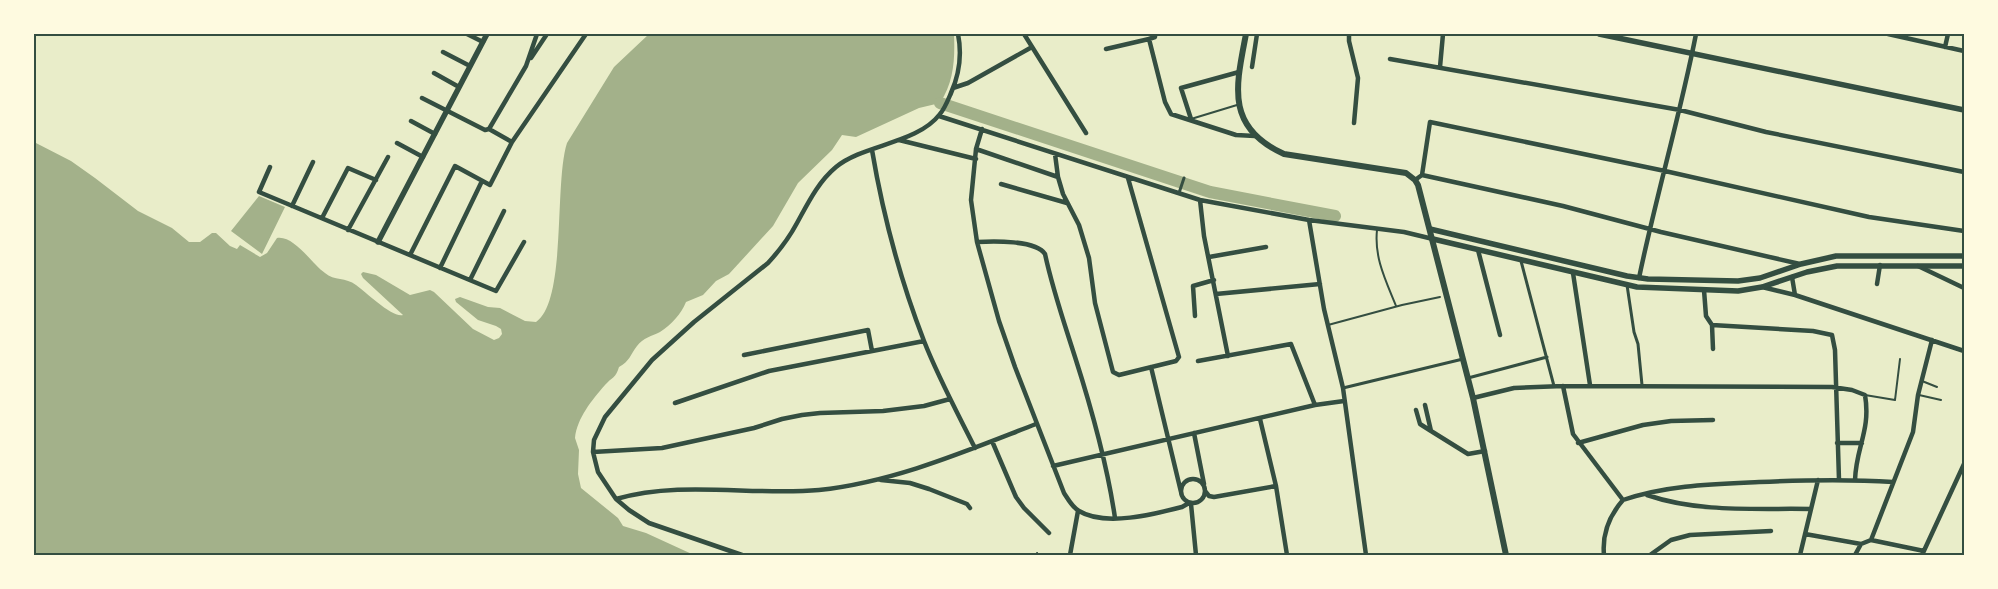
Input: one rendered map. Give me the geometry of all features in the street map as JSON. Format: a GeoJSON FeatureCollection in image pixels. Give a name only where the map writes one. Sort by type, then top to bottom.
{"type":"FeatureCollection","features":[{"type":"Feature","properties":{"kind":"main road"},"geometry":{"type":"LineString","coordinates":[[1246,34],[1237,84],[1239,104],[1248,126],[1255,136],[1273,149],[1284,154],[1406,173],[1415,180],[1420,190],[1473,398],[1506,555]]}},
{"type":"Feature","properties":{"kind":"street"},"geometry":{"type":"LineString","coordinates":[[467,34],[483,42]]}},
{"type":"Feature","properties":{"kind":"street"},"geometry":{"type":"LineString","coordinates":[[378,242],[487,34]]}},
{"type":"Feature","properties":{"kind":"street"},"geometry":{"type":"LineString","coordinates":[[526,66],[537,34]]}},
{"type":"Feature","properties":{"kind":"street"},"geometry":{"type":"LineString","coordinates":[[489,129],[547,34]]}},
{"type":"Feature","properties":{"kind":"street"},"geometry":{"type":"LineString","coordinates":[[410,255],[455,166],[490,185],[512,142],[586,34]]}},
{"type":"Feature","properties":{"kind":"street"},"geometry":{"type":"LineString","coordinates":[[742,555],[649,523],[629,510],[616,499],[598,472],[593,452],[594,440],[605,417],[652,360],[694,322],[768,263],[782,248],[815,192],[836,167],[859,154],[913,133],[939,116],[953,88],[960,60],[958,34]]}},
{"type":"Feature","properties":{"kind":"street"},"geometry":{"type":"LineString","coordinates":[[1024,34],[1086,134]]}},
{"type":"Feature","properties":{"kind":"street"},"geometry":{"type":"LineString","coordinates":[[1106,49],[1149,39],[1155,37],[1154,34]]}},
{"type":"Feature","properties":{"kind":"street"},"geometry":{"type":"LineString","coordinates":[[1252,68],[1257,34]]}},
{"type":"Feature","properties":{"kind":"street"},"geometry":{"type":"LineString","coordinates":[[1350,34],[1349,41],[1358,78],[1354,123]]}},
{"type":"Feature","properties":{"kind":"street"},"geometry":{"type":"LineString","coordinates":[[1440,66],[1443,34]]}},
{"type":"Feature","properties":{"kind":"street"},"geometry":{"type":"LineString","coordinates":[[1599,34],[1693,52],[1964,110]]}},
{"type":"Feature","properties":{"kind":"street"},"geometry":{"type":"LineString","coordinates":[[1639,278],[1649,229],[1680,110],[1696,34]]}},
{"type":"Feature","properties":{"kind":"street"},"geometry":{"type":"LineString","coordinates":[[1888,34],[1964,51]]}},
{"type":"Feature","properties":{"kind":"street"},"geometry":{"type":"LineString","coordinates":[[1945,47],[1948,34]]}},
{"type":"Feature","properties":{"kind":"street"},"geometry":{"type":"LineString","coordinates":[[1149,39],[1167,108],[1176,117],[1236,135],[1255,136]]}},
{"type":"Feature","properties":{"kind":"street"},"geometry":{"type":"LineString","coordinates":[[953,88],[968,83],[1032,47]]}},
{"type":"Feature","properties":{"kind":"street"},"geometry":{"type":"LineString","coordinates":[[443,52],[470,66]]}},
{"type":"Feature","properties":{"kind":"street"},"geometry":{"type":"LineString","coordinates":[[1390,58],[1680,110],[1766,132],[1964,172]]}},
{"type":"Feature","properties":{"kind":"street"},"geometry":{"type":"LineString","coordinates":[[1191,120],[1181,88],[1239,72]]}},
{"type":"Feature","properties":{"kind":"street"},"geometry":{"type":"LineString","coordinates":[[434,73],[459,87]]}},
{"type":"Feature","properties":{"kind":"street"},"geometry":{"type":"LineString","coordinates":[[422,98],[485,130],[489,129],[512,142]]}},
{"type":"Feature","properties":{"kind":"street"},"geometry":{"type":"LineString","coordinates":[[939,116],[1200,200],[1309,220],[1433,238],[1573,273],[1648,288],[1738,291],[1762,288],[1792,277],[1837,266],[1964,266]]}},
{"type":"Feature","properties":{"kind":"street"},"geometry":{"type":"LineString","coordinates":[[411,121],[435,134]]}},
{"type":"Feature","properties":{"kind":"street"},"geometry":{"type":"LineString","coordinates":[[1415,180],[1422,175],[1430,122],[1665,171],[1869,217],[1964,231]]}},
{"type":"Feature","properties":{"kind":"street"},"geometry":{"type":"LineString","coordinates":[[982,129],[976,149],[971,200],[977,242],[999,321],[1036,424],[1064,493],[1078,510],[1089,515],[1115,518],[1142,516],[1182,508],[1190,503]]}},
{"type":"Feature","properties":{"kind":"street"},"geometry":{"type":"LineString","coordinates":[[898,140],[976,158]]}},
{"type":"Feature","properties":{"kind":"street"},"geometry":{"type":"LineString","coordinates":[[397,144],[423,157]]}},
{"type":"Feature","properties":{"kind":"street"},"geometry":{"type":"LineString","coordinates":[[976,149],[1058,177]]}},
{"type":"Feature","properties":{"kind":"street"},"geometry":{"type":"LineString","coordinates":[[872,150],[886,222],[924,341],[975,448]]}},
{"type":"Feature","properties":{"kind":"street"},"geometry":{"type":"LineString","coordinates":[[1055,154],[1058,177],[1067,204],[1079,225],[1089,258],[1096,312],[1114,372],[1119,375],[1176,361],[1178,354],[1128,178]]}},
{"type":"Feature","properties":{"kind":"street"},"geometry":{"type":"LineString","coordinates":[[348,230],[388,158]]}},
{"type":"Feature","properties":{"kind":"street"},"geometry":{"type":"LineString","coordinates":[[292,206],[313,162]]}},
{"type":"Feature","properties":{"kind":"street"},"geometry":{"type":"LineString","coordinates":[[270,167],[258,192],[496,291],[524,242]]}},
{"type":"Feature","properties":{"kind":"street"},"geometry":{"type":"LineString","coordinates":[[322,218],[348,168],[376,180]]}},
{"type":"Feature","properties":{"kind":"street"},"geometry":{"type":"LineString","coordinates":[[1422,175],[1562,206],[1649,229],[1801,264]]}},
{"type":"Feature","properties":{"kind":"street"},"geometry":{"type":"LineString","coordinates":[[1179,194],[1184,178]]}},
{"type":"Feature","properties":{"kind":"street"},"geometry":{"type":"LineString","coordinates":[[440,268],[482,181]]}},
{"type":"Feature","properties":{"kind":"street"},"geometry":{"type":"LineString","coordinates":[[1001,184],[1067,204]]}},
{"type":"Feature","properties":{"kind":"street"},"geometry":{"type":"LineString","coordinates":[[1200,200],[1228,356]]}},
{"type":"Feature","properties":{"kind":"street"},"geometry":{"type":"LineString","coordinates":[[470,280],[504,211]]}},
{"type":"Feature","properties":{"kind":"street"},"geometry":{"type":"LineString","coordinates":[[1309,220],[1328,325],[1343,388],[1366,555]]}},
{"type":"Feature","properties":{"kind":"street"},"geometry":{"type":"LineString","coordinates":[[1430,229],[1639,278],[1738,280],[1760,278],[1801,264],[1836,256],[1964,256]]}},
{"type":"Feature","properties":{"kind":"street"},"geometry":{"type":"LineString","coordinates":[[977,242],[992,241],[1034,246],[1045,254],[1053,291],[1075,355],[1103,454],[1115,518]]}},
{"type":"Feature","properties":{"kind":"street"},"geometry":{"type":"LineString","coordinates":[[1209,257],[1266,247]]}},
{"type":"Feature","properties":{"kind":"street"},"geometry":{"type":"LineString","coordinates":[[1478,250],[1500,335]]}},
{"type":"Feature","properties":{"kind":"street"},"geometry":{"type":"LineString","coordinates":[[1877,284],[1880,265],[1879,255]]}},
{"type":"Feature","properties":{"kind":"street"},"geometry":{"type":"LineString","coordinates":[[1521,260],[1554,386]]}},
{"type":"Feature","properties":{"kind":"street"},"geometry":{"type":"LineString","coordinates":[[1917,266],[1964,288]]}},
{"type":"Feature","properties":{"kind":"street"},"geometry":{"type":"LineString","coordinates":[[1573,273],[1590,385]]}},
{"type":"Feature","properties":{"kind":"street"},"geometry":{"type":"LineString","coordinates":[[1792,277],[1795,295]]}},
{"type":"Feature","properties":{"kind":"street"},"geometry":{"type":"LineString","coordinates":[[1196,316],[1193,286],[1214,280]]}},
{"type":"Feature","properties":{"kind":"street"},"geometry":{"type":"LineString","coordinates":[[1216,294],[1320,284]]}},
{"type":"Feature","properties":{"kind":"street"},"geometry":{"type":"LineString","coordinates":[[1628,285],[1634,332],[1638,344],[1642,385]]}},
{"type":"Feature","properties":{"kind":"street"},"geometry":{"type":"LineString","coordinates":[[1762,288],[1795,295],[1964,351]]}},
{"type":"Feature","properties":{"kind":"street"},"geometry":{"type":"LineString","coordinates":[[1704,290],[1706,316],[1712,325],[1713,349]]}},
{"type":"Feature","properties":{"kind":"street"},"geometry":{"type":"LineString","coordinates":[[1712,325],[1814,331],[1832,335],[1835,350],[1838,480]]}},
{"type":"Feature","properties":{"kind":"street"},"geometry":{"type":"LineString","coordinates":[[744,355],[868,330],[872,351]]}},
{"type":"Feature","properties":{"kind":"street"},"geometry":{"type":"LineString","coordinates":[[1871,540],[1913,432],[1918,394],[1932,340]]}},
{"type":"Feature","properties":{"kind":"street"},"geometry":{"type":"LineString","coordinates":[[675,403],[769,371],[924,341]]}},
{"type":"Feature","properties":{"kind":"street"},"geometry":{"type":"LineString","coordinates":[[1198,361],[1291,344],[1315,406]]}},
{"type":"Feature","properties":{"kind":"street"},"geometry":{"type":"LineString","coordinates":[[1468,378],[1546,358]]}},
{"type":"Feature","properties":{"kind":"street"},"geometry":{"type":"LineString","coordinates":[[1343,388],[1463,359]]}},
{"type":"Feature","properties":{"kind":"street"},"geometry":{"type":"LineString","coordinates":[[1152,366],[1181,492],[1184,500],[1190,503],[1197,503]]}},
{"type":"Feature","properties":{"kind":"street"},"geometry":{"type":"LineString","coordinates":[[1473,398],[1514,388],[1590,385],[1835,388],[1852,390],[1865,396],[1868,414],[1866,430],[1856,464],[1855,480]]}},
{"type":"Feature","properties":{"kind":"street"},"geometry":{"type":"LineString","coordinates":[[1563,386],[1570,425],[1578,443],[1623,500]]}},
{"type":"Feature","properties":{"kind":"street"},"geometry":{"type":"LineString","coordinates":[[593,452],[662,448],[820,412],[883,411],[924,406],[950,399]]}},
{"type":"Feature","properties":{"kind":"street"},"geometry":{"type":"LineString","coordinates":[[1052,466],[1344,401]]}},
{"type":"Feature","properties":{"kind":"street"},"geometry":{"type":"LineString","coordinates":[[1425,405],[1431,431]]}},
{"type":"Feature","properties":{"kind":"street"},"geometry":{"type":"LineString","coordinates":[[1416,410],[1420,424],[1464,452],[1474,454],[1485,451]]}},
{"type":"Feature","properties":{"kind":"street"},"geometry":{"type":"LineString","coordinates":[[1260,419],[1276,486],[1287,555]]}},
{"type":"Feature","properties":{"kind":"street"},"geometry":{"type":"LineString","coordinates":[[1578,443],[1643,425],[1671,421],[1713,420]]}},
{"type":"Feature","properties":{"kind":"street"},"geometry":{"type":"LineString","coordinates":[[616,499],[633,494],[665,490],[818,490],[877,480],[956,455],[1036,424]]}},
{"type":"Feature","properties":{"kind":"street"},"geometry":{"type":"LineString","coordinates":[[1193,514],[1197,503],[1203,498],[1205,489],[1194,433]]}},
{"type":"Feature","properties":{"kind":"street"},"geometry":{"type":"LineString","coordinates":[[992,441],[1016,497],[1024,508],[1049,533]]}},
{"type":"Feature","properties":{"kind":"street"},"geometry":{"type":"LineString","coordinates":[[1837,443],[1862,443]]}},
{"type":"Feature","properties":{"kind":"street"},"geometry":{"type":"LineString","coordinates":[[1805,534],[1861,544],[1871,540],[1923,553],[1964,464]]}},
{"type":"Feature","properties":{"kind":"street"},"geometry":{"type":"LineString","coordinates":[[1181,492],[1183,484],[1191,479],[1200,481],[1209,496],[1214,497],[1276,486]]}},
{"type":"Feature","properties":{"kind":"street"},"geometry":{"type":"LineString","coordinates":[[877,480],[910,484],[929,489],[967,504],[970,508]]}},
{"type":"Feature","properties":{"kind":"street"},"geometry":{"type":"LineString","coordinates":[[1604,555],[1603,546],[1606,528],[1616,508],[1623,500],[1644,494],[1688,486],[1818,480],[1893,482]]}},
{"type":"Feature","properties":{"kind":"street"},"geometry":{"type":"LineString","coordinates":[[1800,555],[1818,480]]}},
{"type":"Feature","properties":{"kind":"street"},"geometry":{"type":"LineString","coordinates":[[1644,494],[1668,502],[1716,508],[1811,509]]}},
{"type":"Feature","properties":{"kind":"street"},"geometry":{"type":"LineString","coordinates":[[1190,503],[1193,514],[1196,555]]}},
{"type":"Feature","properties":{"kind":"street"},"geometry":{"type":"LineString","coordinates":[[1070,555],[1078,510]]}},
{"type":"Feature","properties":{"kind":"street"},"geometry":{"type":"LineString","coordinates":[[1650,555],[1670,540],[1690,535],[1771,531]]}},
{"type":"Feature","properties":{"kind":"street"},"geometry":{"type":"LineString","coordinates":[[1855,555],[1861,544]]}},
{"type":"Feature","properties":{"kind":"lane"},"geometry":{"type":"LineString","coordinates":[[1191,120],[1239,104]]}},
{"type":"Feature","properties":{"kind":"lane"},"geometry":{"type":"LineString","coordinates":[[1377,229],[1378,260],[1396,306]]}},
{"type":"Feature","properties":{"kind":"lane"},"geometry":{"type":"LineString","coordinates":[[1328,325],[1396,306],[1440,297]]}},
{"type":"Feature","properties":{"kind":"lane"},"geometry":{"type":"LineString","coordinates":[[1865,396],[1894,400],[1900,359]]}},
{"type":"Feature","properties":{"kind":"lane"},"geometry":{"type":"LineString","coordinates":[[1922,381],[1937,387]]}},
{"type":"Feature","properties":{"kind":"lane"},"geometry":{"type":"LineString","coordinates":[[1918,394],[1941,400]]}},
{"type":"Feature","properties":{"kind":"shaded area"},"geometry":{"type":"Polygon","coordinates":[[[649,34],[954,34],[953,70],[945,95],[940,103],[919,108],[856,137],[842,135],[832,150],[798,183],[773,226],[729,274],[716,281],[703,295],[686,302],[679,315],[668,326],[639,343],[628,360],[619,367],[615,375],[595,397],[582,416],[575,438],[579,450],[578,474],[581,488],[618,518],[623,526],[646,533],[694,555],[34,555],[34,142],[71,161],[138,211],[172,228],[189,242],[200,242],[212,233],[216,233],[230,246],[237,249],[240,245],[260,257],[267,253],[277,238],[283,238],[296,245],[320,269],[332,277],[352,283],[392,313],[403,315],[363,278],[361,274],[363,272],[376,275],[410,295],[430,290],[434,292],[473,329],[494,340],[502,334],[501,329],[478,320],[456,302],[455,299],[460,297],[488,307],[500,308],[525,321],[536,322],[546,310],[552,291],[556,267],[563,161],[567,143],[614,67],[649,34]]]}},
{"type":"Feature","properties":{"kind":"shaded area"},"geometry":{"type":"Polygon","coordinates":[[[259,196],[285,207],[262,254],[231,231],[259,196]]]}},
{"type":"Feature","properties":{"kind":"waterway"},"geometry":{"type":"LineString","coordinates":[[940,103],[1210,192],[1335,216]]}}]}
